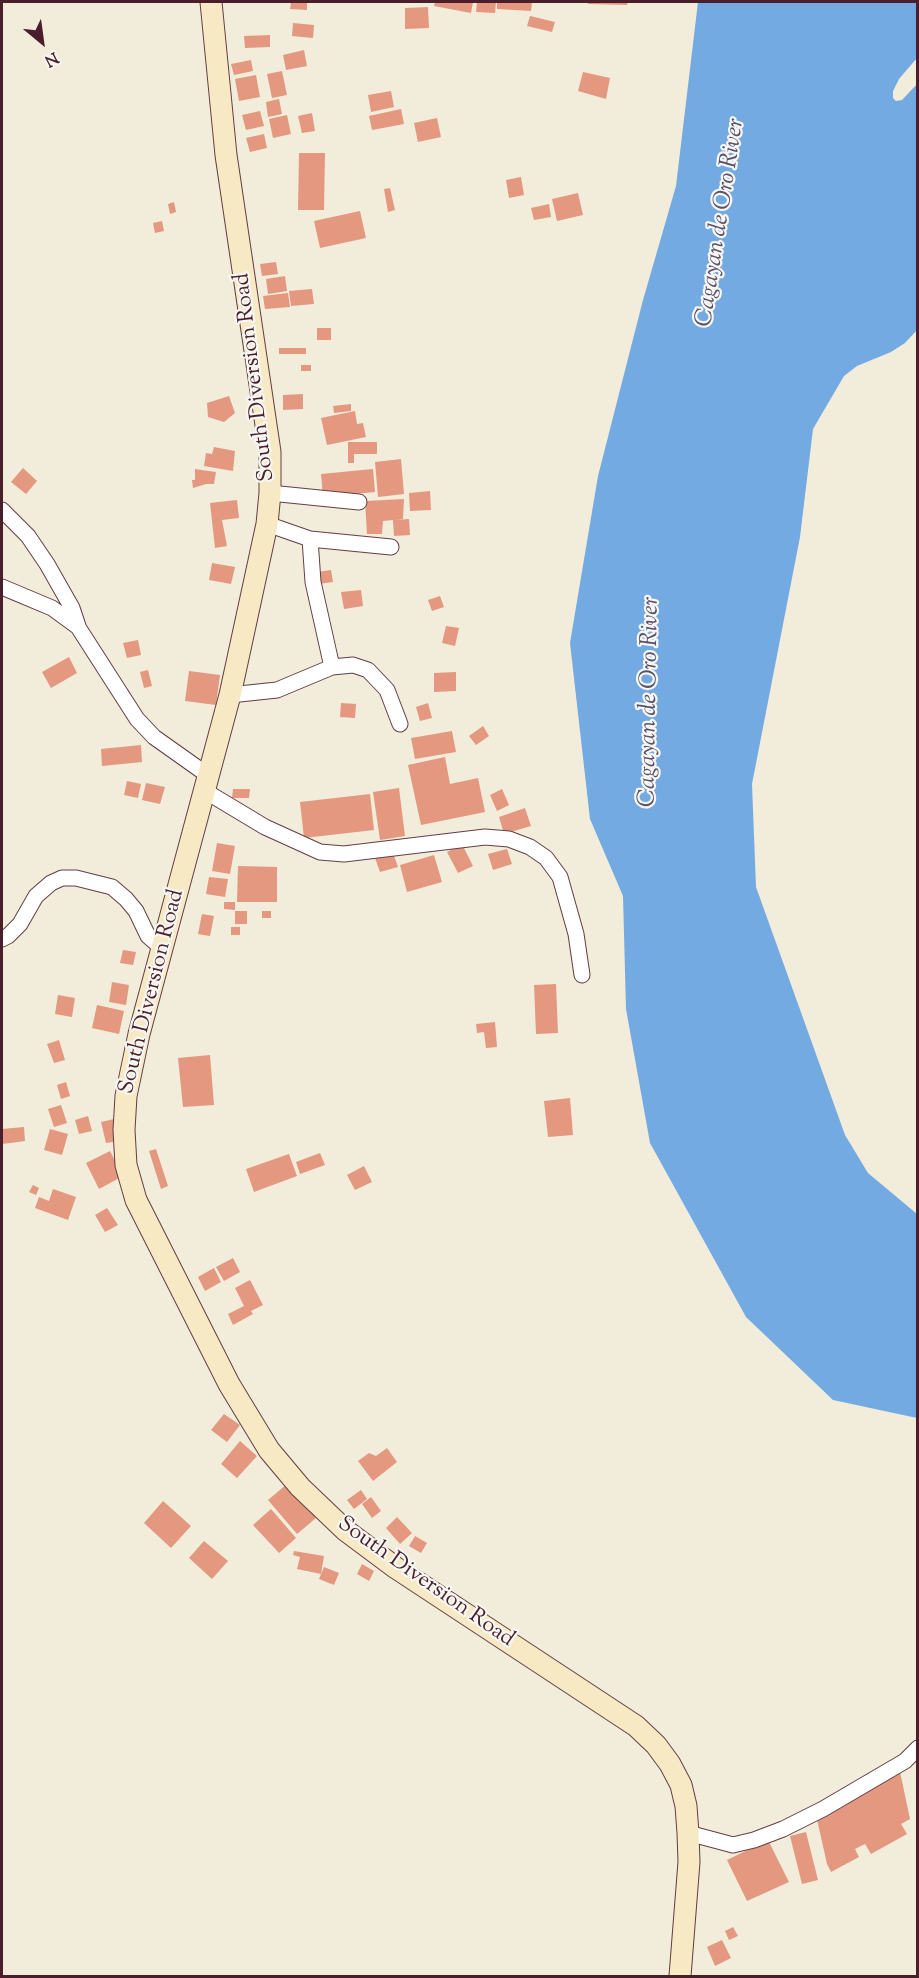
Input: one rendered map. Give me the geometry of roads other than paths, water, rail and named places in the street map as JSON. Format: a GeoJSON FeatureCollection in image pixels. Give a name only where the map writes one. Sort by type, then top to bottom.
{"type":"FeatureCollection","features":[{"type":"Feature","properties":{"kind":"main road","name":"South Diversion Road"},"geometry":{"type":"LineString","coordinates":[[211,2],[226,155],[270,452],[270,493],[267,524],[230,696],[139,1034],[126,1096],[124,1130],[126,1165],[141,1209],[244,1411],[269,1450],[300,1487],[345,1530],[396,1568],[636,1726],[656,1745],[670,1764],[678,1778],[686,1806],[688,1833],[689,1862],[680,1977]]}},
{"type":"Feature","properties":{"kind":"street"},"geometry":{"type":"LineString","coordinates":[[270,493],[359,502]]}},
{"type":"Feature","properties":{"kind":"street"},"geometry":{"type":"LineString","coordinates":[[2,510],[28,536],[47,564],[72,608],[78,627],[137,719],[154,737],[207,783],[264,827],[320,852],[344,854],[484,837],[509,839],[530,847],[546,858],[560,877],[576,934],[582,975]]}},
{"type":"Feature","properties":{"kind":"street"},"geometry":{"type":"LineString","coordinates":[[267,524],[310,539],[391,548]]}},
{"type":"Feature","properties":{"kind":"street"},"geometry":{"type":"LineString","coordinates":[[310,539],[313,582],[332,667]]}},
{"type":"Feature","properties":{"kind":"street"},"geometry":{"type":"LineString","coordinates":[[2,587],[52,608],[78,627]]}},
{"type":"Feature","properties":{"kind":"street"},"geometry":{"type":"LineString","coordinates":[[230,696],[278,690],[332,667],[353,665],[368,670],[387,690],[399,724]]}},
{"type":"Feature","properties":{"kind":"street"},"geometry":{"type":"LineString","coordinates":[[2,939],[20,924],[36,896],[51,883],[76,878],[112,887],[136,911],[148,936],[163,949]]}},
{"type":"Feature","properties":{"kind":"street"},"geometry":{"type":"LineString","coordinates":[[688,1833],[733,1845],[773,1833],[823,1809],[905,1761],[918,1748]]}},
{"type":"Feature","properties":{"kind":"water","name":"Cagayan de Oro River"},"geometry":{"type":"Polygon","coordinates":[[[698,2],[917,2],[917,58],[899,79],[893,91],[893,98],[896,101],[902,100],[917,84],[917,330],[905,343],[891,352],[857,366],[844,376],[813,429],[800,537],[752,784],[756,887],[845,1135],[868,1173],[917,1214],[917,1418],[833,1400],[746,1317],[650,1143],[626,1009],[623,896],[590,819],[570,643],[598,476],[643,300],[676,186],[698,2]]]}}]}
